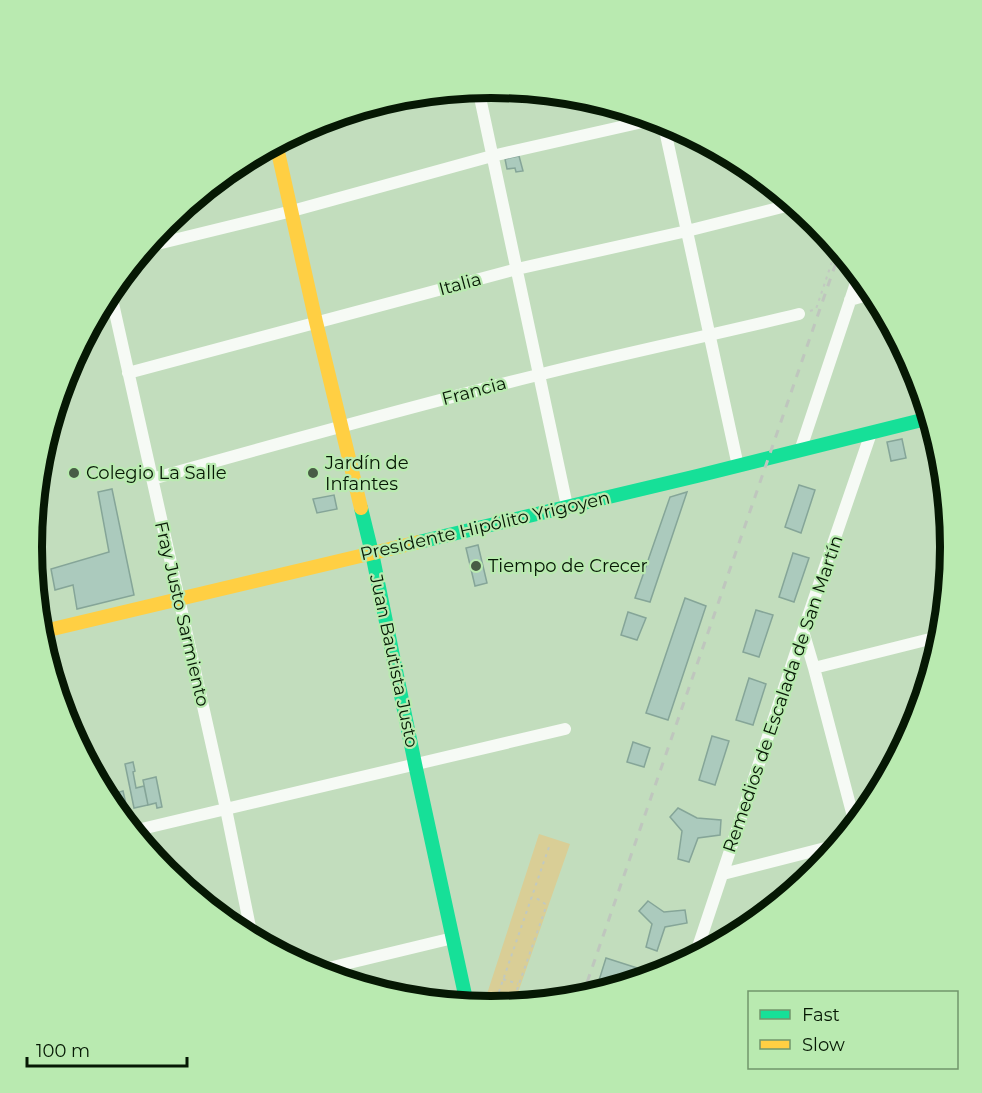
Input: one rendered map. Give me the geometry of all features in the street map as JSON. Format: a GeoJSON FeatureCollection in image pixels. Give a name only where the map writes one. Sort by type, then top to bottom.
{"type":"FeatureCollection","features":[{"type":"Feature","properties":{"kind":"street"},"geometry":{"type":"LineString","coordinates":[[480,98],[567,506]]}},
{"type":"Feature","properties":{"kind":"street"},"geometry":{"type":"LineString","coordinates":[[159,244],[292,211],[492,156],[639,123]]}},
{"type":"Feature","properties":{"kind":"street"},"geometry":{"type":"LineString","coordinates":[[666,133],[738,466]]}},
{"type":"Feature","properties":{"kind":"street","name":"Juan Bautista Justo"},"geometry":{"type":"LineString","coordinates":[[278,152],[316,322],[372,553],[465,995]]}},
{"type":"Feature","properties":{"kind":"street","name":"Italia"},"geometry":{"type":"LineString","coordinates":[[128,373],[517,269],[784,207]]}},
{"type":"Feature","properties":{"kind":"street"},"geometry":{"type":"LineString","coordinates":[[800,451],[855,285]]}},
{"type":"Feature","properties":{"kind":"street"},"geometry":{"type":"LineString","coordinates":[[850,300],[863,296]]}},
{"type":"Feature","properties":{"kind":"street","name":"Fray Justo Sarmiento"},"geometry":{"type":"LineString","coordinates":[[113,305],[226,809],[249,925]]}},
{"type":"Feature","properties":{"kind":"street","name":"Francia"},"geometry":{"type":"LineString","coordinates":[[152,479],[540,374],[800,314]]}},
{"type":"Feature","properties":{"kind":"street","name":"Presidente Hipólito Yrigoyen"},"geometry":{"type":"LineString","coordinates":[[50,630],[922,420]]}},
{"type":"Feature","properties":{"kind":"street","name":"Remedios de Escalada de San Martín"},"geometry":{"type":"LineString","coordinates":[[699,944],[871,433]]}},
{"type":"Feature","properties":{"kind":"street"},"geometry":{"type":"LineString","coordinates":[[803,631],[852,813]]}},
{"type":"Feature","properties":{"kind":"street"},"geometry":{"type":"LineString","coordinates":[[814,668],[930,639]]}},
{"type":"Feature","properties":{"kind":"street"},"geometry":{"type":"LineString","coordinates":[[142,829],[565,729]]}},
{"type":"Feature","properties":{"kind":"street"},"geometry":{"type":"LineString","coordinates":[[723,874],[824,848]]}},
{"type":"Feature","properties":{"kind":"street"},"geometry":{"type":"LineString","coordinates":[[334,967],[453,938]]}},
{"type":"Feature","properties":{"kind":"path"},"geometry":{"type":"LineString","coordinates":[[800,314],[816,309],[834,256]]}},
{"type":"Feature","properties":{"kind":"path"},"geometry":{"type":"LineString","coordinates":[[498,996],[550,844]]}},
{"type":"Feature","properties":{"kind":"path"},"geometry":{"type":"LineString","coordinates":[[514,995],[545,910],[545,904],[532,897]]}},
{"type":"Feature","properties":{"kind":"path"},"geometry":{"type":"LineString","coordinates":[[503,979],[519,984]]}},
{"type":"Feature","properties":{"kind":"shaded area"},"geometry":{"type":"Polygon","coordinates":[[[539,834],[570,844],[517,995],[486,996],[539,834]]]}},
{"type":"Feature","properties":{"kind":"building"},"geometry":{"type":"Polygon","coordinates":[[[519,156],[523,171],[516,172],[515,168],[507,169],[505,159],[519,156]]]}},
{"type":"Feature","properties":{"kind":"building"},"geometry":{"type":"Polygon","coordinates":[[[902,439],[906,458],[891,461],[887,442],[902,439]]]}},
{"type":"Feature","properties":{"kind":"building"},"geometry":{"type":"Polygon","coordinates":[[[799,485],[815,490],[801,533],[785,527],[799,485]]]}},
{"type":"Feature","properties":{"kind":"building"},"geometry":{"type":"Polygon","coordinates":[[[112,489],[134,595],[77,609],[73,585],[55,590],[51,569],[109,552],[98,492],[112,489]]]}},
{"type":"Feature","properties":{"kind":"building"},"geometry":{"type":"Polygon","coordinates":[[[687,492],[650,602],[635,598],[670,497],[687,492]]]}},
{"type":"Feature","properties":{"kind":"building"},"geometry":{"type":"Polygon","coordinates":[[[334,495],[337,509],[317,513],[313,499],[334,495]]]}},
{"type":"Feature","properties":{"kind":"building","name":"Tiempo de Crecer"},"geometry":{"type":"Polygon","coordinates":[[[478,545],[487,583],[475,586],[466,548],[478,545]]]}},
{"type":"Feature","properties":{"kind":"building"},"geometry":{"type":"Polygon","coordinates":[[[793,553],[809,558],[794,602],[779,597],[793,553]]]}},
{"type":"Feature","properties":{"kind":"building"},"geometry":{"type":"Polygon","coordinates":[[[685,598],[706,606],[668,720],[646,713],[685,598]]]}},
{"type":"Feature","properties":{"kind":"building"},"geometry":{"type":"Polygon","coordinates":[[[756,610],[773,615],[759,657],[743,652],[756,610]]]}},
{"type":"Feature","properties":{"kind":"building"},"geometry":{"type":"Polygon","coordinates":[[[628,612],[646,618],[637,640],[621,635],[628,612]]]}},
{"type":"Feature","properties":{"kind":"building"},"geometry":{"type":"Polygon","coordinates":[[[749,678],[766,684],[753,725],[736,720],[749,678]]]}},
{"type":"Feature","properties":{"kind":"building"},"geometry":{"type":"Polygon","coordinates":[[[712,736],[729,741],[715,785],[699,780],[712,736]]]}},
{"type":"Feature","properties":{"kind":"building"},"geometry":{"type":"Polygon","coordinates":[[[633,742],[650,748],[644,767],[627,762],[633,742]]]}},
{"type":"Feature","properties":{"kind":"building"},"geometry":{"type":"Polygon","coordinates":[[[133,762],[136,788],[144,786],[148,805],[134,808],[125,764],[133,762]]]}},
{"type":"Feature","properties":{"kind":"building"},"geometry":{"type":"Polygon","coordinates":[[[156,777],[162,807],[157,808],[156,803],[148,805],[143,780],[156,777]]]}},
{"type":"Feature","properties":{"kind":"building"},"geometry":{"type":"Polygon","coordinates":[[[123,791],[126,804],[124,805],[116,793],[123,791]]]}},
{"type":"Feature","properties":{"kind":"building"},"geometry":{"type":"Polygon","coordinates":[[[678,808],[697,818],[721,820],[720,835],[698,838],[689,862],[678,859],[682,831],[670,817],[678,808]]]}},
{"type":"Feature","properties":{"kind":"building"},"geometry":{"type":"Polygon","coordinates":[[[648,901],[664,912],[685,910],[687,923],[665,927],[657,951],[646,947],[652,924],[639,911],[648,901]]]}},
{"type":"Feature","properties":{"kind":"building"},"geometry":{"type":"Polygon","coordinates":[[[606,958],[642,969],[635,972],[598,982],[606,958]]]}},
{"type":"Feature","properties":{"kind":"railway"},"geometry":{"type":"LineString","coordinates":[[586,985],[837,260]]}},
{"type":"Feature","properties":{"kind":"traffic: fast"},"geometry":{"type":"LineString","coordinates":[[419,542],[922,420]]}},
{"type":"Feature","properties":{"kind":"traffic: fast"},"geometry":{"type":"LineString","coordinates":[[361,508],[465,995]]}},
{"type":"Feature","properties":{"kind":"traffic: slow"},"geometry":{"type":"LineString","coordinates":[[278,152],[361,508]]}},
{"type":"Feature","properties":{"kind":"traffic: slow"},"geometry":{"type":"LineString","coordinates":[[50,630],[419,542]]}},
{"type":"Feature","properties":{"kind":"place","name":"Colegio La Salle"},"geometry":{"type":"Point","coordinates":[74,473]}},
{"type":"Feature","properties":{"kind":"place","name":"Jardín de Infantes"},"geometry":{"type":"Point","coordinates":[313,473]}},
{"type":"Feature","properties":{"kind":"place","name":"Tiempo de Crecer"},"geometry":{"type":"Point","coordinates":[476,566]}}]}
